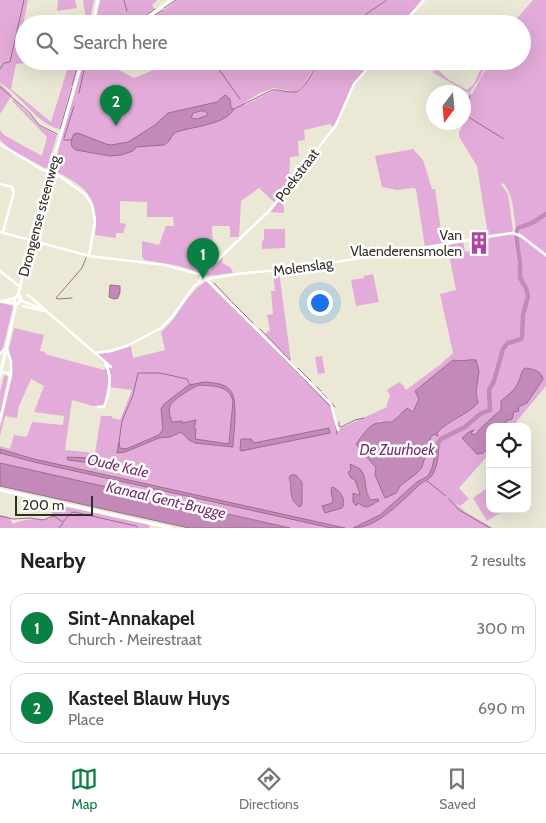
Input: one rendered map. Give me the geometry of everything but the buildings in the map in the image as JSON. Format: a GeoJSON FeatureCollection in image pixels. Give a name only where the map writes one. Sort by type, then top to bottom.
{"type":"FeatureCollection","features":[{"type":"Feature","properties":{"kind":"street"},"geometry":{"type":"LineString","coordinates":[[95,15],[98,0]]}},
{"type":"Feature","properties":{"kind":"street"},"geometry":{"type":"LineString","coordinates":[[149,15],[171,0]]}},
{"type":"Feature","properties":{"kind":"street"},"geometry":{"type":"LineString","coordinates":[[411,15],[424,0]]}},
{"type":"Feature","properties":{"kind":"street","name":"Drongense steenweg"},"geometry":{"type":"LineString","coordinates":[[15,298],[20,288],[31,240],[79,70]]}},
{"type":"Feature","properties":{"kind":"street","name":"Poekstraat"},"geometry":{"type":"LineString","coordinates":[[202,275],[275,204],[336,125],[354,84],[366,70]]}},
{"type":"Feature","properties":{"kind":"street"},"geometry":{"type":"LineString","coordinates":[[0,144],[86,195],[90,201],[95,221],[89,256]]}},
{"type":"Feature","properties":{"kind":"street"},"geometry":{"type":"LineString","coordinates":[[0,184],[12,187],[14,192],[2,232],[89,256],[165,265],[202,275],[331,404],[338,430]]}},
{"type":"Feature","properties":{"kind":"street","name":"Molenslag"},"geometry":{"type":"LineString","coordinates":[[199,282],[207,279],[309,266],[516,233],[546,256]]}},
{"type":"Feature","properties":{"kind":"street"},"geometry":{"type":"LineString","coordinates":[[0,271],[20,288]]}},
{"type":"Feature","properties":{"kind":"street"},"geometry":{"type":"LineString","coordinates":[[94,352],[111,351],[129,345],[161,328],[169,321],[187,295],[199,282],[202,275]]}},
{"type":"Feature","properties":{"kind":"street","name":"Drongense steenweg"},"geometry":{"type":"LineString","coordinates":[[18,295],[21,297],[20,300]]}},
{"type":"Feature","properties":{"kind":"street"},"geometry":{"type":"LineString","coordinates":[[28,295],[111,367]]}},
{"type":"Feature","properties":{"kind":"street"},"geometry":{"type":"LineString","coordinates":[[1,301],[15,298],[0,373],[8,373],[10,379]]}},
{"type":"Feature","properties":{"kind":"street"},"geometry":{"type":"LineString","coordinates":[[15,304],[20,300],[44,310]]}},
{"type":"Feature","properties":{"kind":"street"},"geometry":{"type":"LineString","coordinates":[[1,301],[15,304]]}},
{"type":"Feature","properties":{"kind":"street"},"geometry":{"type":"LineString","coordinates":[[23,306],[44,310]]}},
{"type":"Feature","properties":{"kind":"street"},"geometry":{"type":"LineString","coordinates":[[0,354],[6,348]]}},
{"type":"Feature","properties":{"kind":"street"},"geometry":{"type":"LineString","coordinates":[[0,421],[12,367],[6,348]]}},
{"type":"Feature","properties":{"kind":"street"},"geometry":{"type":"LineString","coordinates":[[98,407],[103,408],[105,405],[109,380],[108,368],[101,358]]}},
{"type":"Feature","properties":{"kind":"street"},"geometry":{"type":"LineString","coordinates":[[0,490],[171,528]]}},
{"type":"Feature","properties":{"kind":"shaded area"},"geometry":{"type":"Polygon","coordinates":[[[0,0],[28,0],[25,15],[15,15],[15,69],[11,89],[51,122],[67,70],[76,70],[59,129],[43,121],[8,88],[0,83],[0,0]]]}},
{"type":"Feature","properties":{"kind":"shaded area"},"geometry":{"type":"Polygon","coordinates":[[[58,0],[75,0],[77,8],[57,11],[58,0]]]}},
{"type":"Feature","properties":{"kind":"shaded area"},"geometry":{"type":"Polygon","coordinates":[[[83,0],[94,0],[91,15],[85,15],[83,0]]]}},
{"type":"Feature","properties":{"kind":"shaded area"},"geometry":{"type":"Polygon","coordinates":[[[100,0],[157,1],[152,5],[154,9],[144,15],[97,15],[100,0]]]}},
{"type":"Feature","properties":{"kind":"shaded area"},"geometry":{"type":"Polygon","coordinates":[[[177,0],[386,0],[385,2],[388,0],[422,0],[409,15],[365,15],[370,11],[364,15],[156,15],[177,0]]]}},
{"type":"Feature","properties":{"kind":"shaded area"},"geometry":{"type":"Polygon","coordinates":[[[533,0],[546,0],[546,213],[527,225],[516,228],[511,199],[503,183],[501,184],[508,194],[513,230],[512,232],[488,235],[477,166],[459,137],[460,130],[471,130],[471,94],[485,70],[531,70],[531,15],[520,15],[533,0]]]}},
{"type":"Feature","properties":{"kind":"shaded area"},"geometry":{"type":"Polygon","coordinates":[[[81,70],[119,70],[134,78],[154,70],[313,70],[298,92],[303,88],[314,70],[365,70],[354,83],[343,110],[333,127],[330,124],[304,130],[305,140],[298,141],[299,156],[290,157],[289,183],[275,203],[259,188],[241,201],[239,237],[230,237],[230,226],[212,226],[213,250],[201,251],[201,273],[179,266],[144,260],[142,256],[142,241],[159,245],[166,226],[174,226],[173,217],[147,217],[147,202],[120,201],[120,223],[126,224],[123,233],[116,233],[116,238],[95,235],[95,211],[88,194],[64,176],[52,170],[81,70]],[[274,88],[260,93],[244,103],[245,105],[274,90],[289,92],[274,88]]]}},
{"type":"Feature","properties":{"kind":"shaded area"},"geometry":{"type":"Polygon","coordinates":[[[438,70],[458,85],[432,72],[438,70]]]}},
{"type":"Feature","properties":{"kind":"shaded area"},"geometry":{"type":"Polygon","coordinates":[[[480,70],[483,70],[471,90],[471,87],[480,70]]]}},
{"type":"Feature","properties":{"kind":"shaded area"},"geometry":{"type":"Polygon","coordinates":[[[0,84],[12,95],[0,114],[0,84]]]}},
{"type":"Feature","properties":{"kind":"shaded area"},"geometry":{"type":"Polygon","coordinates":[[[13,99],[39,126],[57,135],[47,169],[10,149],[0,140],[0,130],[4,135],[42,156],[47,137],[12,101],[13,99]]]}},
{"type":"Feature","properties":{"kind":"shaded area"},"geometry":{"type":"Polygon","coordinates":[[[413,149],[423,160],[432,189],[435,189],[443,244],[425,247],[416,189],[397,190],[382,187],[375,156],[413,149]]]}},
{"type":"Feature","properties":{"kind":"shaded area"},"geometry":{"type":"Polygon","coordinates":[[[283,196],[284,213],[270,212],[283,196]]]}},
{"type":"Feature","properties":{"kind":"shaded area"},"geometry":{"type":"Polygon","coordinates":[[[546,215],[546,254],[519,233],[521,228],[532,224],[546,215]]]}},
{"type":"Feature","properties":{"kind":"shaded area"},"geometry":{"type":"Polygon","coordinates":[[[264,229],[285,229],[285,248],[262,249],[264,229]]]}},
{"type":"Feature","properties":{"kind":"shaded area"},"geometry":{"type":"Polygon","coordinates":[[[513,234],[519,273],[521,272],[518,235],[546,257],[546,386],[515,423],[486,423],[486,458],[459,488],[469,499],[460,506],[455,503],[464,511],[493,528],[359,528],[382,518],[429,478],[435,469],[438,458],[438,444],[428,476],[417,482],[380,515],[353,528],[345,528],[34,459],[0,449],[0,446],[10,449],[14,435],[26,437],[32,422],[63,425],[64,416],[34,412],[44,386],[31,379],[19,406],[17,418],[5,416],[0,436],[0,428],[12,375],[9,349],[14,328],[44,335],[40,351],[45,352],[45,354],[104,370],[106,368],[108,382],[104,405],[93,406],[72,400],[65,450],[95,453],[101,416],[112,416],[112,418],[120,420],[132,390],[109,387],[109,369],[96,356],[131,346],[133,358],[165,350],[161,332],[173,320],[193,292],[207,281],[329,403],[338,430],[387,407],[390,396],[387,390],[399,382],[406,390],[453,353],[440,294],[456,290],[447,245],[463,241],[465,252],[484,248],[484,238],[513,234]],[[521,337],[510,341],[502,349],[493,381],[495,381],[504,351],[508,346],[520,341],[521,337]],[[453,360],[419,399],[413,412],[399,414],[392,422],[379,421],[356,444],[376,469],[375,475],[396,493],[401,485],[422,467],[431,437],[434,434],[438,435],[436,433],[442,427],[459,417],[476,394],[478,383],[471,360],[465,362],[453,360]],[[351,470],[360,492],[358,495],[354,493],[358,503],[368,507],[379,501],[372,499],[368,495],[366,480],[362,471],[351,470]],[[296,475],[289,478],[291,498],[295,504],[302,504],[302,482],[296,475]]]}},
{"type":"Feature","properties":{"kind":"shaded area"},"geometry":{"type":"Polygon","coordinates":[[[223,257],[222,263],[230,268],[233,273],[207,276],[205,274],[223,257]]]}},
{"type":"Feature","properties":{"kind":"shaded area"},"geometry":{"type":"Polygon","coordinates":[[[273,272],[279,272],[291,361],[265,334],[270,330],[267,315],[273,314],[271,291],[275,291],[273,272]]]}},
{"type":"Feature","properties":{"kind":"shaded area"},"geometry":{"type":"Polygon","coordinates":[[[373,274],[379,302],[356,306],[351,280],[373,274]]]}},
{"type":"Feature","properties":{"kind":"shaded area"},"geometry":{"type":"Polygon","coordinates":[[[0,303],[13,307],[3,348],[0,352],[0,303]]]}},
{"type":"Feature","properties":{"kind":"shaded area"},"geometry":{"type":"Polygon","coordinates":[[[322,356],[325,373],[318,374],[315,357],[322,356]]]}},
{"type":"Feature","properties":{"kind":"shaded area"},"geometry":{"type":"Polygon","coordinates":[[[4,376],[8,377],[0,414],[0,392],[4,376]]]}},
{"type":"Feature","properties":{"kind":"shaded area"},"geometry":{"type":"Polygon","coordinates":[[[0,453],[331,528],[290,528],[0,463],[0,453]]]}},
{"type":"Feature","properties":{"kind":"shaded area"},"geometry":{"type":"Polygon","coordinates":[[[486,489],[486,513],[501,513],[487,521],[473,498],[486,489]]]}},
{"type":"Feature","properties":{"kind":"shaded area"},"geometry":{"type":"Polygon","coordinates":[[[53,504],[150,525],[149,528],[0,528],[0,515],[9,517],[13,524],[26,520],[49,519],[51,518],[53,504]]]}},
{"type":"Feature","properties":{"kind":"water"},"geometry":{"type":"Polygon","coordinates":[[[225,95],[230,99],[231,108],[234,109],[223,119],[174,133],[164,145],[136,147],[133,151],[110,156],[76,150],[72,145],[71,140],[74,134],[78,133],[111,145],[128,142],[155,125],[168,113],[217,102],[225,95]],[[205,111],[193,113],[191,118],[197,119],[208,115],[205,111]]]}},
{"type":"Feature","properties":{"kind":"water"},"geometry":{"type":"Polygon","coordinates":[[[110,285],[120,286],[118,298],[109,297],[110,285]]]}},
{"type":"Feature","properties":{"kind":"water","name":"De Zuurhoek"},"geometry":{"type":"Polygon","coordinates":[[[453,360],[476,360],[479,371],[476,393],[478,403],[441,429],[437,433],[438,436],[434,434],[431,437],[422,467],[401,485],[396,493],[385,498],[375,475],[376,468],[356,444],[374,424],[392,422],[407,408],[413,412],[419,399],[415,391],[453,360]]]}},
{"type":"Feature","properties":{"kind":"water"},"geometry":{"type":"Polygon","coordinates":[[[525,368],[533,370],[538,372],[543,379],[527,403],[518,407],[519,411],[514,412],[512,419],[505,423],[486,423],[501,410],[501,401],[515,388],[525,368]]]}},
{"type":"Feature","properties":{"kind":"water"},"geometry":{"type":"Polygon","coordinates":[[[205,382],[217,384],[226,386],[232,393],[235,407],[233,447],[195,443],[181,432],[170,437],[159,438],[125,452],[117,453],[119,442],[120,448],[126,449],[159,435],[163,429],[161,409],[164,404],[189,385],[205,382]],[[199,385],[178,397],[172,403],[169,410],[172,422],[182,421],[182,423],[196,420],[194,428],[196,429],[195,439],[229,444],[233,401],[231,396],[220,387],[199,385]]]}},
{"type":"Feature","properties":{"kind":"water"},"geometry":{"type":"Polygon","coordinates":[[[486,423],[486,450],[477,454],[462,438],[474,430],[471,433],[476,434],[486,423]]]}},
{"type":"Feature","properties":{"kind":"water"},"geometry":{"type":"Polygon","coordinates":[[[329,428],[330,433],[240,450],[241,439],[251,439],[254,443],[329,428]]]}},
{"type":"Feature","properties":{"kind":"water"},"geometry":{"type":"Polygon","coordinates":[[[438,443],[437,463],[430,478],[420,484],[380,519],[362,527],[353,528],[380,515],[417,482],[428,476],[432,468],[438,443]]]}},
{"type":"Feature","properties":{"kind":"water"},"geometry":{"type":"Polygon","coordinates":[[[0,449],[34,459],[345,528],[331,528],[34,462],[0,453],[0,449]]]}},
{"type":"Feature","properties":{"kind":"water"},"geometry":{"type":"Polygon","coordinates":[[[67,457],[93,459],[91,463],[68,460],[67,457]]]}},
{"type":"Feature","properties":{"kind":"water"},"geometry":{"type":"Polygon","coordinates":[[[0,463],[290,528],[189,528],[0,486],[0,463]]]}},
{"type":"Feature","properties":{"kind":"water"},"geometry":{"type":"Polygon","coordinates":[[[350,464],[360,469],[363,474],[367,493],[371,500],[378,499],[379,501],[367,507],[358,503],[356,506],[353,502],[353,493],[360,494],[355,480],[351,478],[348,472],[351,470],[350,464]]]}},
{"type":"Feature","properties":{"kind":"water"},"geometry":{"type":"Polygon","coordinates":[[[291,475],[296,475],[302,482],[302,504],[300,507],[293,501],[289,478],[291,475]]]}},
{"type":"Feature","properties":{"kind":"water"},"geometry":{"type":"Polygon","coordinates":[[[332,487],[338,490],[344,502],[342,508],[325,513],[322,506],[332,503],[332,487]]]}},
{"type":"Feature","properties":{"kind":"waterway"},"geometry":{"type":"LineString","coordinates":[[21,15],[24,0]]}},
{"type":"Feature","properties":{"kind":"waterway"},"geometry":{"type":"LineString","coordinates":[[124,0],[127,11]]}},
{"type":"Feature","properties":{"kind":"waterway"},"geometry":{"type":"LineString","coordinates":[[164,8],[176,0]]}},
{"type":"Feature","properties":{"kind":"waterway"},"geometry":{"type":"LineString","coordinates":[[364,15],[387,0]]}},
{"type":"Feature","properties":{"kind":"waterway"},"geometry":{"type":"LineString","coordinates":[[146,15],[155,9]]}},
{"type":"Feature","properties":{"kind":"waterway"},"geometry":{"type":"LineString","coordinates":[[155,15],[163,10]]}},
{"type":"Feature","properties":{"kind":"waterway"},"geometry":{"type":"LineString","coordinates":[[0,69],[4,63],[10,62],[15,40]]}},
{"type":"Feature","properties":{"kind":"waterway"},"geometry":{"type":"LineString","coordinates":[[72,86],[76,70]]}},
{"type":"Feature","properties":{"kind":"waterway"},"geometry":{"type":"LineString","coordinates":[[79,93],[84,70]]}},
{"type":"Feature","properties":{"kind":"waterway"},"geometry":{"type":"LineString","coordinates":[[219,70],[240,99]]}},
{"type":"Feature","properties":{"kind":"waterway"},"geometry":{"type":"LineString","coordinates":[[234,109],[272,90],[298,91],[314,70]]}},
{"type":"Feature","properties":{"kind":"waterway"},"geometry":{"type":"LineString","coordinates":[[0,87],[29,112],[39,125],[57,134]]}},
{"type":"Feature","properties":{"kind":"waterway"},"geometry":{"type":"LineString","coordinates":[[60,129],[72,88]]}},
{"type":"Feature","properties":{"kind":"waterway"},"geometry":{"type":"LineString","coordinates":[[64,138],[74,106]]}},
{"type":"Feature","properties":{"kind":"waterway"},"geometry":{"type":"LineString","coordinates":[[471,118],[504,139]]}},
{"type":"Feature","properties":{"kind":"waterway"},"geometry":{"type":"LineString","coordinates":[[64,140],[71,140]]}},
{"type":"Feature","properties":{"kind":"waterway","name":"Oude Kale"},"geometry":{"type":"LineString","coordinates":[[517,231],[518,228],[532,223],[546,214]]}},
{"type":"Feature","properties":{"kind":"waterway","name":"Oude Kale"},"geometry":{"type":"LineString","coordinates":[[438,447],[441,439],[465,427],[480,414],[490,410],[489,390],[494,381],[503,349],[508,343],[522,337],[523,315],[528,296],[520,278],[516,236]]}},
{"type":"Feature","properties":{"kind":"waterway"},"geometry":{"type":"LineString","coordinates":[[72,298],[56,298],[82,268],[86,258]]}},
{"type":"Feature","properties":{"kind":"waterway"},"geometry":{"type":"LineString","coordinates":[[214,283],[231,301]]}},
{"type":"Feature","properties":{"kind":"waterway"},"geometry":{"type":"LineString","coordinates":[[232,302],[253,323]]}},
{"type":"Feature","properties":{"kind":"waterway"},"geometry":{"type":"LineString","coordinates":[[247,321],[298,373]]}},
{"type":"Feature","properties":{"kind":"waterway"},"geometry":{"type":"LineString","coordinates":[[260,329],[290,360]]}},
{"type":"Feature","properties":{"kind":"waterway"},"geometry":{"type":"LineString","coordinates":[[298,368],[311,381]]}},
{"type":"Feature","properties":{"kind":"waterway"},"geometry":{"type":"LineString","coordinates":[[119,442],[122,421],[133,395],[138,373],[160,373],[187,379],[190,385]]}},
{"type":"Feature","properties":{"kind":"waterway"},"geometry":{"type":"LineString","coordinates":[[301,376],[331,407]]}},
{"type":"Feature","properties":{"kind":"waterway"},"geometry":{"type":"LineString","coordinates":[[317,387],[321,391]]}},
{"type":"Feature","properties":{"kind":"waterway"},"geometry":{"type":"LineString","coordinates":[[322,393],[328,399]]}},
{"type":"Feature","properties":{"kind":"waterway"},"geometry":{"type":"LineString","coordinates":[[332,403],[335,407]]}},
{"type":"Feature","properties":{"kind":"waterway"},"geometry":{"type":"LineString","coordinates":[[339,422],[341,427],[364,418]]}},
{"type":"Feature","properties":{"kind":"waterway"},"geometry":{"type":"LineString","coordinates":[[336,425],[337,434]]}},
{"type":"Feature","properties":{"kind":"waterway"},"geometry":{"type":"LineString","coordinates":[[427,481],[446,496]]}},
{"type":"Feature","properties":{"kind":"waterway"},"geometry":{"type":"LineString","coordinates":[[449,499],[459,510],[490,528]]}},
{"type":"Feature","properties":{"kind":"waterway"},"geometry":{"type":"LineString","coordinates":[[0,516],[13,519],[31,518],[43,520],[54,516],[63,522],[74,512],[138,528]]}},
{"type":"Feature","properties":{"kind":"waterway"},"geometry":{"type":"LineString","coordinates":[[59,528],[63,523]]}},
{"type":"Feature","properties":{"kind":"place","name":"Kasteel Blauw Huys"},"geometry":{"type":"Point","coordinates":[116,126]}},
{"type":"Feature","properties":{"kind":"place","name":"Van Vlaenderensmolen"},"geometry":{"type":"Point","coordinates":[479,243]}},
{"type":"Feature","properties":{"kind":"place","name":"Sint-Annakapel"},"geometry":{"type":"Point","coordinates":[203,279]}},
{"type":"Feature","properties":{"kind":"water label","name":"Kanaal Gent-Brugge"},"geometry":{"type":"Point","coordinates":[166,500]}}]}
